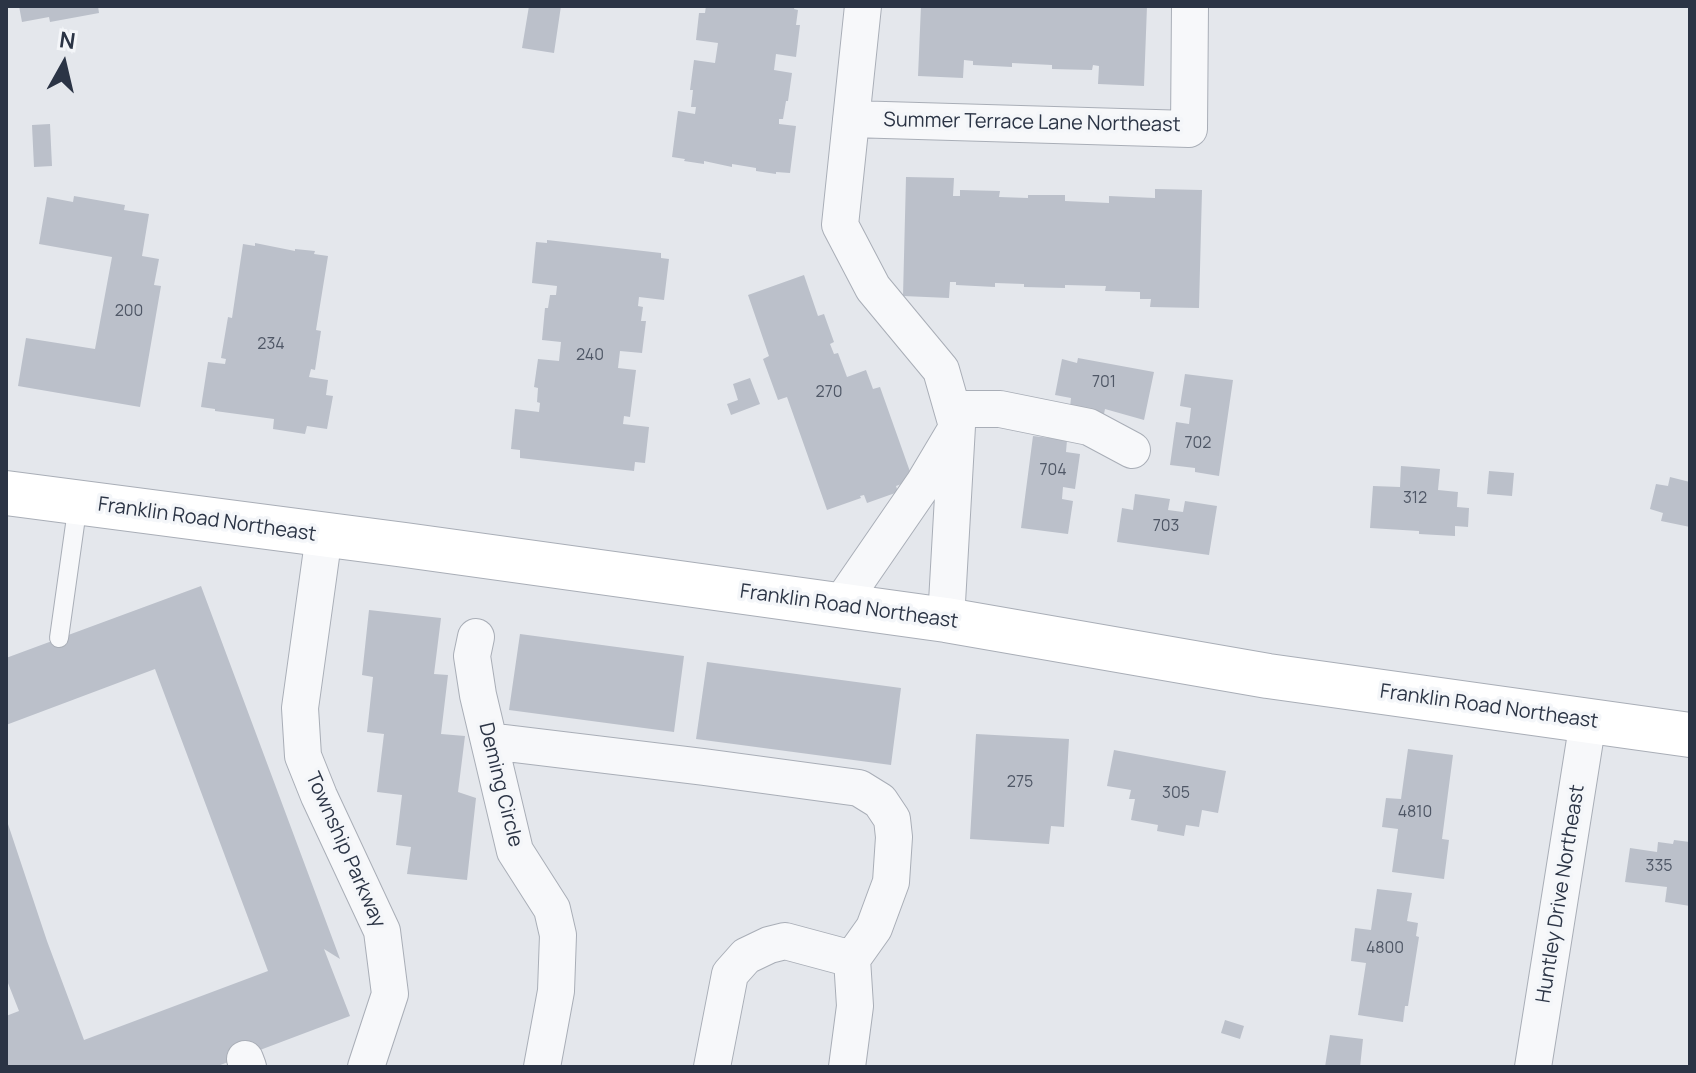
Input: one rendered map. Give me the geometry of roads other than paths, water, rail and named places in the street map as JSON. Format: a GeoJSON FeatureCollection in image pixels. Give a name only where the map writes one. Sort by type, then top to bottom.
{"type":"FeatureCollection","features":[{"type":"Feature","properties":{"kind":"street"},"geometry":{"type":"LineString","coordinates":[[863,6],[840,225],[873,288],[941,370],[955,418],[946,620]]}},
{"type":"Feature","properties":{"kind":"street","name":"Summer Terrace Lane Northeast"},"geometry":{"type":"LineString","coordinates":[[851,119],[1189,129],[1190,6]]}},
{"type":"Feature","properties":{"kind":"street"},"geometry":{"type":"LineString","coordinates":[[955,418],[1000,409],[1089,427],[1132,450]]}},
{"type":"Feature","properties":{"kind":"street"},"geometry":{"type":"LineString","coordinates":[[840,605],[935,465],[955,418]]}},
{"type":"Feature","properties":{"kind":"street","name":"Franklin Road Northeast"},"geometry":{"type":"LineString","coordinates":[[6,493],[946,620],[1268,676],[1690,735]]}},
{"type":"Feature","properties":{"kind":"street"},"geometry":{"type":"LineString","coordinates":[[902,515],[952,524]]}},
{"type":"Feature","properties":{"kind":"street","name":"Township Parkway"},"geometry":{"type":"LineString","coordinates":[[324,535],[300,708],[303,756],[382,931],[390,994],[366,1067]]}},
{"type":"Feature","properties":{"kind":"street","name":"Deming Circle"},"geometry":{"type":"LineString","coordinates":[[476,637],[472,656],[478,695],[515,851],[552,909],[558,935],[556,991],[542,1067]]}},
{"type":"Feature","properties":{"kind":"street","name":"Huntley Drive Northeast"},"geometry":{"type":"LineString","coordinates":[[1533,1067],[1588,721]]}},
{"type":"Feature","properties":{"kind":"street"},"geometry":{"type":"LineString","coordinates":[[489,741],[859,788],[880,801],[892,819],[891,882],[874,928],[852,959],[855,1006],[848,1067]]}},
{"type":"Feature","properties":{"kind":"street"},"geometry":{"type":"LineString","coordinates":[[712,1067],[730,974],[746,956],[785,941],[852,959]]}},
{"type":"Feature","properties":{"kind":"lane"},"geometry":{"type":"LineString","coordinates":[[59,638],[78,503]]}}]}
